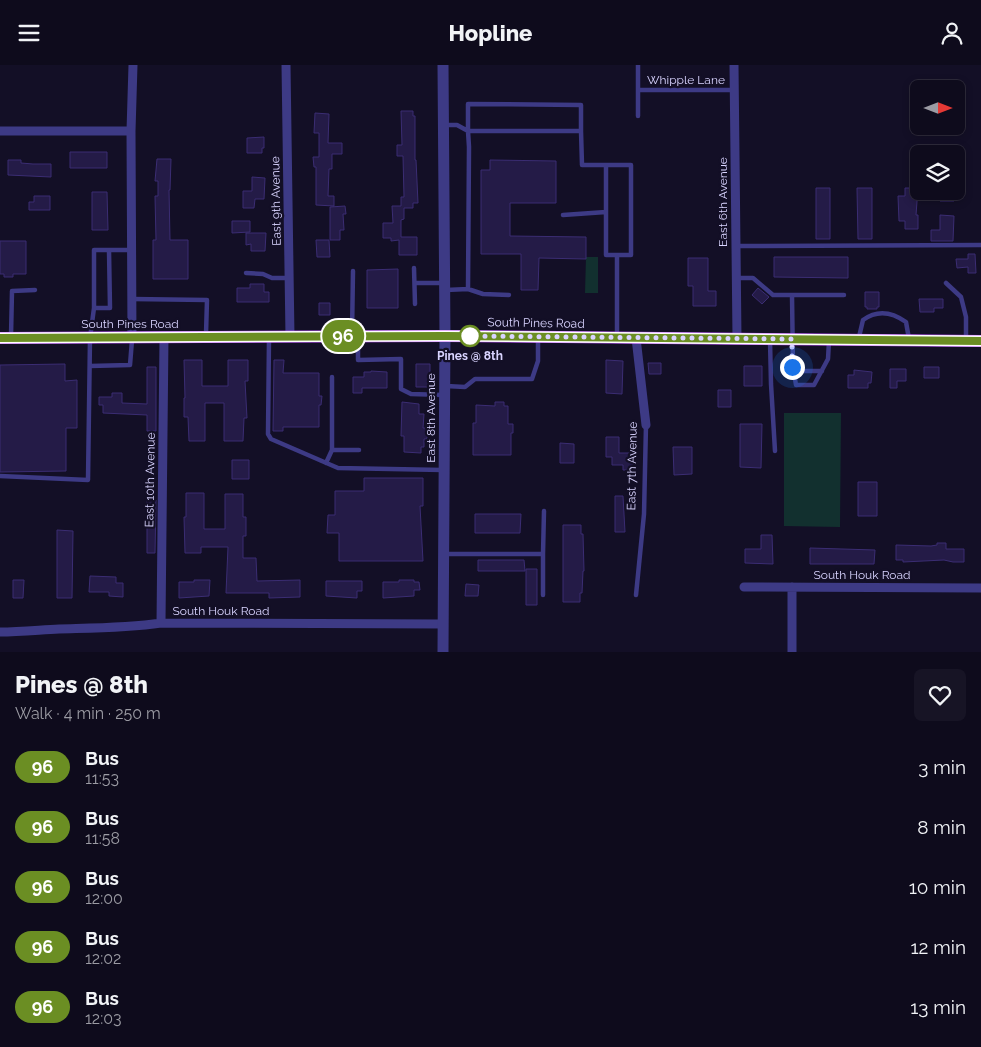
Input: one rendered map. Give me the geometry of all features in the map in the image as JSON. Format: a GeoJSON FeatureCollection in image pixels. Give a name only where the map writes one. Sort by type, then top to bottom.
{"type":"FeatureCollection","features":[{"type":"Feature","properties":{"kind":"main road","name":"South Pines Road"},"geometry":{"type":"LineString","coordinates":[[6,338],[445,336],[981,341]]}},
{"type":"Feature","properties":{"kind":"street"},"geometry":{"type":"LineString","coordinates":[[132,65],[132,337]]}},
{"type":"Feature","properties":{"kind":"street","name":"East 9th Avenue"},"geometry":{"type":"LineString","coordinates":[[286,65],[290,337]]}},
{"type":"Feature","properties":{"kind":"street","name":"East 8th Avenue"},"geometry":{"type":"LineString","coordinates":[[443,652],[444,65]]}},
{"type":"Feature","properties":{"kind":"street","name":"East 6th Avenue"},"geometry":{"type":"LineString","coordinates":[[734,65],[737,338]]}},
{"type":"Feature","properties":{"kind":"street"},"geometry":{"type":"LineString","coordinates":[[0,131],[131,131]]}},
{"type":"Feature","properties":{"kind":"street","name":"East 10th Avenue"},"geometry":{"type":"LineString","coordinates":[[161,623],[164,337]]}},
{"type":"Feature","properties":{"kind":"street","name":"East 7th Avenue"},"geometry":{"type":"LineString","coordinates":[[636,338],[646,425]]}},
{"type":"Feature","properties":{"kind":"street","name":"South Houk Road"},"geometry":{"type":"LineString","coordinates":[[744,587],[981,588]]}},
{"type":"Feature","properties":{"kind":"street"},"geometry":{"type":"LineString","coordinates":[[792,587],[792,652]]}},
{"type":"Feature","properties":{"kind":"street","name":"South Houk Road"},"geometry":{"type":"LineString","coordinates":[[0,632],[126,628],[161,623],[443,623]]}},
{"type":"Feature","properties":{"kind":"lane","name":"Whipple Lane"},"geometry":{"type":"LineString","coordinates":[[638,65],[638,116]]}},
{"type":"Feature","properties":{"kind":"lane","name":"Whipple Lane"},"geometry":{"type":"LineString","coordinates":[[638,90],[734,90]]}},
{"type":"Feature","properties":{"kind":"lane"},"geometry":{"type":"LineString","coordinates":[[468,289],[468,104],[581,105],[582,165],[606,165],[630,165],[630,255],[606,255],[606,165]]}},
{"type":"Feature","properties":{"kind":"lane"},"geometry":{"type":"LineString","coordinates":[[444,125],[457,125],[468,131],[581,131]]}},
{"type":"Feature","properties":{"kind":"lane"},"geometry":{"type":"LineString","coordinates":[[563,215],[606,211]]}},
{"type":"Feature","properties":{"kind":"lane"},"geometry":{"type":"LineString","coordinates":[[736,246],[981,245]]}},
{"type":"Feature","properties":{"kind":"lane"},"geometry":{"type":"LineString","coordinates":[[94,308],[110,307],[109,250]]}},
{"type":"Feature","properties":{"kind":"lane"},"geometry":{"type":"LineString","coordinates":[[0,476],[88,480],[90,338],[94,308],[94,251],[132,250]]}},
{"type":"Feature","properties":{"kind":"lane"},"geometry":{"type":"LineString","coordinates":[[617,255],[617,337]]}},
{"type":"Feature","properties":{"kind":"lane"},"geometry":{"type":"LineString","coordinates":[[414,268],[415,304]]}},
{"type":"Feature","properties":{"kind":"lane"},"geometry":{"type":"LineString","coordinates":[[353,271],[355,336],[358,360],[401,359],[402,389],[410,394],[465,387],[475,379],[532,379],[538,361],[538,337]]}},
{"type":"Feature","properties":{"kind":"lane"},"geometry":{"type":"LineString","coordinates":[[246,273],[263,274],[272,278],[290,278]]}},
{"type":"Feature","properties":{"kind":"lane"},"geometry":{"type":"LineString","coordinates":[[736,278],[753,278],[773,295],[844,295]]}},
{"type":"Feature","properties":{"kind":"lane"},"geometry":{"type":"LineString","coordinates":[[415,283],[468,289],[476,293],[509,295]]}},
{"type":"Feature","properties":{"kind":"lane"},"geometry":{"type":"LineString","coordinates":[[946,283],[961,297],[966,317],[966,341]]}},
{"type":"Feature","properties":{"kind":"lane"},"geometry":{"type":"LineString","coordinates":[[6,338],[12,291],[36,290]]}},
{"type":"Feature","properties":{"kind":"lane"},"geometry":{"type":"LineString","coordinates":[[792,295],[792,367],[796,385],[814,385],[828,359],[829,339]]}},
{"type":"Feature","properties":{"kind":"lane"},"geometry":{"type":"LineString","coordinates":[[132,299],[207,300],[206,337]]}},
{"type":"Feature","properties":{"kind":"lane"},"geometry":{"type":"LineString","coordinates":[[858,339],[863,320],[870,315],[879,313],[896,315],[906,322],[910,340]]}},
{"type":"Feature","properties":{"kind":"lane"},"geometry":{"type":"LineString","coordinates":[[90,366],[130,365],[132,337]]}},
{"type":"Feature","properties":{"kind":"lane"},"geometry":{"type":"LineString","coordinates":[[269,337],[269,436],[326,463],[344,469],[444,470]]}},
{"type":"Feature","properties":{"kind":"lane"},"geometry":{"type":"LineString","coordinates":[[770,339],[775,451]]}},
{"type":"Feature","properties":{"kind":"lane"},"geometry":{"type":"LineString","coordinates":[[792,367],[798,371],[822,371]]}},
{"type":"Feature","properties":{"kind":"lane"},"geometry":{"type":"LineString","coordinates":[[326,463],[332,450],[332,377]]}},
{"type":"Feature","properties":{"kind":"lane","name":"East 7th Avenue"},"geometry":{"type":"LineString","coordinates":[[636,595],[644,514],[646,425]]}},
{"type":"Feature","properties":{"kind":"lane"},"geometry":{"type":"LineString","coordinates":[[332,450],[359,451]]}},
{"type":"Feature","properties":{"kind":"lane"},"geometry":{"type":"LineString","coordinates":[[543,595],[544,511]]}},
{"type":"Feature","properties":{"kind":"lane"},"geometry":{"type":"LineString","coordinates":[[444,555],[543,554]]}},
{"type":"Feature","properties":{"kind":"green space"},"geometry":{"type":"Polygon","coordinates":[[[586,257],[598,257],[598,293],[585,293],[586,257]]]}},
{"type":"Feature","properties":{"kind":"green space"},"geometry":{"type":"Polygon","coordinates":[[[784,413],[841,413],[840,527],[784,526],[784,413]]]}},
{"type":"Feature","properties":{"kind":"building"},"geometry":{"type":"Polygon","coordinates":[[[401,111],[413,111],[413,116],[415,116],[415,160],[418,203],[413,203],[413,208],[404,208],[404,219],[401,220],[401,237],[417,237],[417,255],[399,255],[399,240],[391,241],[391,238],[383,238],[383,223],[393,223],[392,206],[401,206],[401,197],[404,197],[403,156],[397,156],[397,145],[402,145],[401,111]]]}},
{"type":"Feature","properties":{"kind":"building"},"geometry":{"type":"Polygon","coordinates":[[[315,113],[329,114],[328,143],[342,143],[342,154],[332,154],[332,169],[329,169],[328,196],[334,196],[334,206],[316,205],[316,167],[314,167],[313,157],[319,157],[319,133],[314,133],[315,113]]]}},
{"type":"Feature","properties":{"kind":"building"},"geometry":{"type":"Polygon","coordinates":[[[264,137],[262,153],[247,153],[247,138],[264,137]]]}},
{"type":"Feature","properties":{"kind":"building"},"geometry":{"type":"Polygon","coordinates":[[[70,152],[107,152],[107,168],[70,168],[70,152]]]}},
{"type":"Feature","properties":{"kind":"building"},"geometry":{"type":"Polygon","coordinates":[[[157,159],[171,159],[169,190],[170,240],[188,240],[188,279],[153,279],[153,240],[156,240],[155,196],[158,196],[158,181],[155,181],[157,159]]]}},
{"type":"Feature","properties":{"kind":"building"},"geometry":{"type":"Polygon","coordinates":[[[8,160],[21,160],[21,163],[51,164],[51,177],[8,175],[8,160]]]}},
{"type":"Feature","properties":{"kind":"building"},"geometry":{"type":"Polygon","coordinates":[[[490,160],[556,161],[556,203],[510,203],[510,236],[586,237],[586,259],[539,258],[538,290],[521,290],[521,254],[481,254],[481,170],[490,170],[490,160]]]}},
{"type":"Feature","properties":{"kind":"building"},"geometry":{"type":"Polygon","coordinates":[[[252,177],[265,178],[264,199],[255,199],[254,208],[243,208],[243,191],[252,191],[252,177]]]}},
{"type":"Feature","properties":{"kind":"building"},"geometry":{"type":"Polygon","coordinates":[[[816,188],[830,188],[830,239],[816,239],[816,188]]]}},
{"type":"Feature","properties":{"kind":"building"},"geometry":{"type":"Polygon","coordinates":[[[857,188],[872,188],[872,239],[858,239],[857,188]]]}},
{"type":"Feature","properties":{"kind":"building"},"geometry":{"type":"Polygon","coordinates":[[[905,188],[910,188],[910,200],[917,200],[916,215],[918,215],[918,229],[905,229],[905,221],[899,221],[898,196],[905,196],[905,188]]]}},
{"type":"Feature","properties":{"kind":"building"},"geometry":{"type":"Polygon","coordinates":[[[92,192],[107,192],[108,230],[92,230],[92,192]]]}},
{"type":"Feature","properties":{"kind":"building"},"geometry":{"type":"Polygon","coordinates":[[[34,196],[50,196],[50,210],[29,210],[29,202],[34,202],[34,196]]]}},
{"type":"Feature","properties":{"kind":"building"},"geometry":{"type":"Polygon","coordinates":[[[345,206],[346,214],[343,214],[344,230],[340,230],[340,240],[330,240],[330,207],[345,206]]]}},
{"type":"Feature","properties":{"kind":"building"},"geometry":{"type":"Polygon","coordinates":[[[940,215],[954,216],[953,241],[931,241],[931,230],[940,230],[940,215]]]}},
{"type":"Feature","properties":{"kind":"building"},"geometry":{"type":"Polygon","coordinates":[[[232,221],[250,221],[250,232],[232,233],[232,221]]]}},
{"type":"Feature","properties":{"kind":"building"},"geometry":{"type":"Polygon","coordinates":[[[246,233],[266,233],[265,251],[251,251],[251,244],[246,245],[246,233]]]}},
{"type":"Feature","properties":{"kind":"building"},"geometry":{"type":"Polygon","coordinates":[[[316,240],[329,240],[330,257],[317,257],[316,240]]]}},
{"type":"Feature","properties":{"kind":"building"},"geometry":{"type":"Polygon","coordinates":[[[0,241],[26,241],[26,274],[13,274],[13,277],[4,277],[4,274],[0,274],[0,241]]]}},
{"type":"Feature","properties":{"kind":"building"},"geometry":{"type":"Polygon","coordinates":[[[968,254],[975,254],[976,273],[968,273],[968,267],[957,268],[956,259],[968,259],[968,254]]]}},
{"type":"Feature","properties":{"kind":"building"},"geometry":{"type":"Polygon","coordinates":[[[774,257],[848,257],[848,278],[774,277],[774,257]]]}},
{"type":"Feature","properties":{"kind":"building"},"geometry":{"type":"Polygon","coordinates":[[[688,258],[708,258],[708,291],[716,291],[716,306],[693,306],[693,286],[688,286],[688,258]]]}},
{"type":"Feature","properties":{"kind":"building"},"geometry":{"type":"Polygon","coordinates":[[[398,269],[398,308],[367,308],[367,270],[398,269]]]}},
{"type":"Feature","properties":{"kind":"building"},"geometry":{"type":"Polygon","coordinates":[[[250,284],[264,284],[264,292],[269,292],[269,302],[237,302],[237,288],[250,288],[250,284]]]}},
{"type":"Feature","properties":{"kind":"building"},"geometry":{"type":"Polygon","coordinates":[[[758,288],[769,297],[762,304],[752,295],[758,288]]]}},
{"type":"Feature","properties":{"kind":"building"},"geometry":{"type":"Polygon","coordinates":[[[865,292],[879,292],[879,307],[877,309],[867,309],[865,307],[865,292]]]}},
{"type":"Feature","properties":{"kind":"building"},"geometry":{"type":"Polygon","coordinates":[[[919,299],[943,299],[943,308],[934,308],[934,312],[920,312],[919,299]]]}},
{"type":"Feature","properties":{"kind":"building"},"geometry":{"type":"Polygon","coordinates":[[[319,303],[330,303],[330,315],[319,315],[319,303]]]}},
{"type":"Feature","properties":{"kind":"building"},"geometry":{"type":"Polygon","coordinates":[[[184,360],[202,360],[202,386],[228,386],[228,360],[248,360],[248,381],[245,381],[247,418],[244,418],[243,441],[224,441],[224,403],[205,403],[205,441],[189,441],[188,417],[184,417],[184,360]]]}},
{"type":"Feature","properties":{"kind":"building"},"geometry":{"type":"Polygon","coordinates":[[[274,360],[284,360],[283,373],[319,373],[319,396],[322,396],[321,405],[319,405],[319,427],[283,427],[283,431],[273,431],[274,360]]]}},
{"type":"Feature","properties":{"kind":"building"},"geometry":{"type":"Polygon","coordinates":[[[606,360],[623,361],[622,394],[606,393],[606,360]]]}},
{"type":"Feature","properties":{"kind":"building"},"geometry":{"type":"Polygon","coordinates":[[[648,363],[661,363],[661,374],[649,374],[648,363]]]}},
{"type":"Feature","properties":{"kind":"building"},"geometry":{"type":"Polygon","coordinates":[[[65,364],[65,381],[77,380],[77,428],[66,428],[66,471],[0,472],[0,365],[65,364]]]}},
{"type":"Feature","properties":{"kind":"building"},"geometry":{"type":"Polygon","coordinates":[[[416,364],[430,364],[430,387],[416,387],[416,364]]]}},
{"type":"Feature","properties":{"kind":"building"},"geometry":{"type":"Polygon","coordinates":[[[744,366],[762,366],[762,386],[744,386],[744,366]]]}},
{"type":"Feature","properties":{"kind":"building"},"geometry":{"type":"Polygon","coordinates":[[[147,367],[156,367],[156,431],[147,431],[147,415],[103,413],[103,405],[99,405],[99,397],[112,397],[112,393],[122,393],[122,403],[147,404],[147,367]]]}},
{"type":"Feature","properties":{"kind":"building"},"geometry":{"type":"Polygon","coordinates":[[[924,367],[939,367],[939,378],[924,378],[924,367]]]}},
{"type":"Feature","properties":{"kind":"building"},"geometry":{"type":"Polygon","coordinates":[[[890,369],[906,369],[906,381],[897,381],[897,388],[890,388],[890,369]]]}},
{"type":"Feature","properties":{"kind":"building"},"geometry":{"type":"Polygon","coordinates":[[[854,370],[872,372],[871,383],[868,383],[868,388],[848,388],[848,375],[854,375],[854,370]]]}},
{"type":"Feature","properties":{"kind":"building"},"geometry":{"type":"Polygon","coordinates":[[[364,372],[387,372],[387,388],[362,388],[362,393],[353,393],[353,377],[364,377],[364,372]]]}},
{"type":"Feature","properties":{"kind":"building"},"geometry":{"type":"Polygon","coordinates":[[[718,390],[731,390],[731,407],[718,407],[718,390]]]}},
{"type":"Feature","properties":{"kind":"building"},"geometry":{"type":"Polygon","coordinates":[[[402,402],[419,404],[419,414],[424,414],[423,428],[427,428],[427,439],[424,439],[424,447],[421,447],[421,453],[404,452],[404,436],[401,436],[402,402]]]}},
{"type":"Feature","properties":{"kind":"building"},"geometry":{"type":"Polygon","coordinates":[[[495,402],[504,402],[504,406],[508,406],[508,424],[513,424],[511,455],[473,455],[473,423],[476,423],[476,405],[495,406],[495,402]]]}},
{"type":"Feature","properties":{"kind":"building"},"geometry":{"type":"Polygon","coordinates":[[[740,424],[762,424],[761,468],[740,467],[740,424]]]}},
{"type":"Feature","properties":{"kind":"building"},"geometry":{"type":"Polygon","coordinates":[[[606,437],[619,437],[619,453],[633,453],[633,470],[623,470],[623,465],[612,465],[612,457],[606,457],[606,437]]]}},
{"type":"Feature","properties":{"kind":"building"},"geometry":{"type":"Polygon","coordinates":[[[560,443],[574,444],[574,463],[560,463],[560,443]]]}},
{"type":"Feature","properties":{"kind":"building"},"geometry":{"type":"Polygon","coordinates":[[[673,447],[692,447],[692,474],[674,475],[673,447]]]}},
{"type":"Feature","properties":{"kind":"building"},"geometry":{"type":"Polygon","coordinates":[[[232,460],[249,460],[249,479],[232,479],[232,460]]]}},
{"type":"Feature","properties":{"kind":"building"},"geometry":{"type":"Polygon","coordinates":[[[364,478],[423,478],[423,506],[420,506],[423,561],[339,561],[339,533],[327,533],[328,515],[335,515],[335,491],[364,491],[364,478]]]}},
{"type":"Feature","properties":{"kind":"building"},"geometry":{"type":"Polygon","coordinates":[[[858,482],[877,482],[877,516],[858,516],[858,482]]]}},
{"type":"Feature","properties":{"kind":"building"},"geometry":{"type":"Polygon","coordinates":[[[186,493],[204,493],[204,529],[225,529],[225,494],[243,494],[243,517],[246,517],[246,536],[243,536],[243,558],[256,558],[257,581],[300,580],[300,597],[269,598],[269,593],[226,593],[228,547],[201,547],[201,553],[185,553],[184,517],[186,517],[186,493]]]}},
{"type":"Feature","properties":{"kind":"building"},"geometry":{"type":"Polygon","coordinates":[[[615,496],[623,496],[625,532],[615,532],[615,496]]]}},
{"type":"Feature","properties":{"kind":"building"},"geometry":{"type":"Polygon","coordinates":[[[147,500],[156,500],[155,553],[147,553],[147,500]]]}},
{"type":"Feature","properties":{"kind":"building"},"geometry":{"type":"Polygon","coordinates":[[[475,514],[521,514],[520,533],[475,533],[475,514]]]}},
{"type":"Feature","properties":{"kind":"building"},"geometry":{"type":"Polygon","coordinates":[[[563,525],[581,525],[581,534],[583,534],[584,571],[580,602],[563,602],[563,525]]]}},
{"type":"Feature","properties":{"kind":"building"},"geometry":{"type":"Polygon","coordinates":[[[57,530],[73,531],[72,598],[57,598],[57,530]]]}},
{"type":"Feature","properties":{"kind":"building"},"geometry":{"type":"Polygon","coordinates":[[[761,535],[772,535],[773,564],[745,563],[745,549],[761,549],[761,535]]]}},
{"type":"Feature","properties":{"kind":"building"},"geometry":{"type":"Polygon","coordinates":[[[937,543],[946,543],[946,549],[964,549],[964,562],[944,560],[903,562],[903,560],[896,560],[896,545],[931,546],[937,545],[937,543]]]}},
{"type":"Feature","properties":{"kind":"building"},"geometry":{"type":"Polygon","coordinates":[[[810,548],[875,550],[874,564],[810,564],[810,548]]]}},
{"type":"Feature","properties":{"kind":"building"},"geometry":{"type":"Polygon","coordinates":[[[478,560],[524,560],[525,571],[478,571],[478,560]]]}},
{"type":"Feature","properties":{"kind":"building"},"geometry":{"type":"Polygon","coordinates":[[[526,569],[537,569],[537,605],[526,605],[526,569]]]}},
{"type":"Feature","properties":{"kind":"building"},"geometry":{"type":"Polygon","coordinates":[[[90,576],[116,577],[116,583],[123,583],[123,597],[109,596],[109,592],[89,592],[90,576]]]}},
{"type":"Feature","properties":{"kind":"building"},"geometry":{"type":"Polygon","coordinates":[[[13,580],[24,580],[23,598],[13,598],[13,580]]]}},
{"type":"Feature","properties":{"kind":"building"},"geometry":{"type":"Polygon","coordinates":[[[194,580],[210,580],[209,596],[179,598],[179,582],[194,582],[194,580]]]}},
{"type":"Feature","properties":{"kind":"building"},"geometry":{"type":"Polygon","coordinates":[[[399,580],[419,582],[420,590],[414,590],[414,596],[383,598],[383,582],[399,582],[399,580]]]}},
{"type":"Feature","properties":{"kind":"building"},"geometry":{"type":"Polygon","coordinates":[[[326,581],[362,581],[362,591],[357,591],[357,598],[326,596],[326,581]]]}},
{"type":"Feature","properties":{"kind":"building"},"geometry":{"type":"Polygon","coordinates":[[[466,584],[479,585],[478,596],[465,596],[466,584]]]}},
{"type":"Feature","properties":{"kind":"bus line","name":"96"},"geometry":{"type":"LineString","coordinates":[[0,338],[445,336],[981,341]]}},
{"type":"Feature","properties":{"kind":"place","name":"Pines @ 8th"},"geometry":{"type":"Point","coordinates":[470,336]}},
{"type":"Feature","properties":{"kind":"route"},"geometry":{"type":"LineString","coordinates":[[470,336],[464,336],[792,339],[792,367]]}}]}
